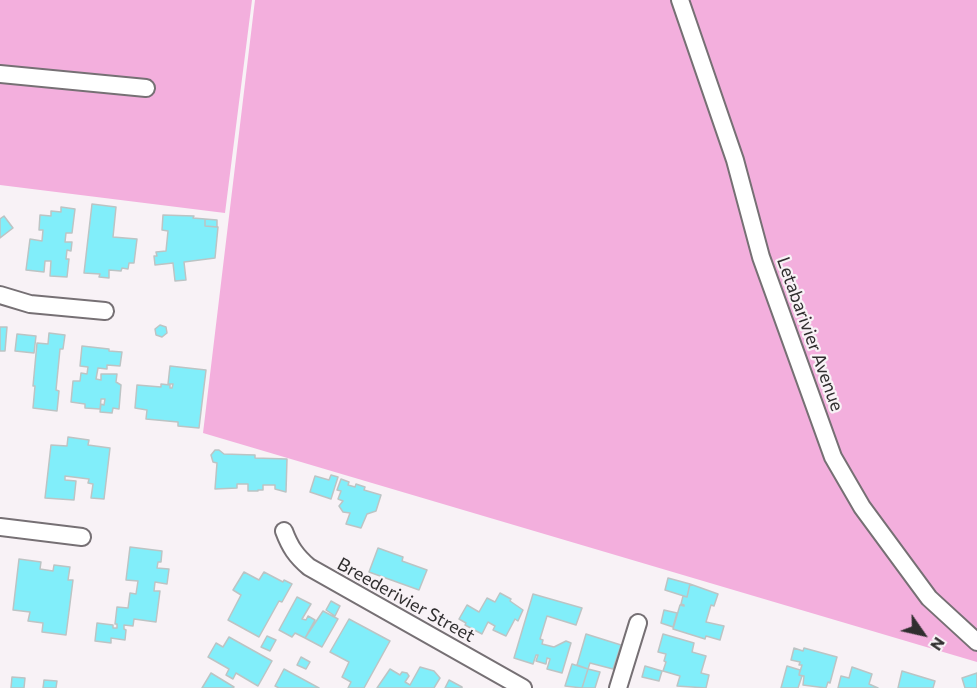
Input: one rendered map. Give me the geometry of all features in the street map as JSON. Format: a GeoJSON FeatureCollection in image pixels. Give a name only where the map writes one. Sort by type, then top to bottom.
{"type":"FeatureCollection","features":[{"type":"Feature","properties":{"kind":"street","name":"Letabarivier Avenue"},"geometry":{"type":"LineString","coordinates":[[680,0],[735,160],[761,257],[833,457],[862,507],[929,598],[977,642]]}},
{"type":"Feature","properties":{"kind":"street"},"geometry":{"type":"LineString","coordinates":[[0,74],[146,88]]}},
{"type":"Feature","properties":{"kind":"street"},"geometry":{"type":"LineString","coordinates":[[0,295],[30,304],[105,311]]}},
{"type":"Feature","properties":{"kind":"street"},"geometry":{"type":"LineString","coordinates":[[0,526],[82,537]]}},
{"type":"Feature","properties":{"kind":"street","name":"Breederivier Street"},"geometry":{"type":"LineString","coordinates":[[284,531],[289,546],[296,556],[309,567],[523,688]]}},
{"type":"Feature","properties":{"kind":"street"},"geometry":{"type":"LineString","coordinates":[[618,688],[638,623]]}},
{"type":"Feature","properties":{"kind":"shaded area"},"geometry":{"type":"Polygon","coordinates":[[[0,0],[252,0],[225,213],[0,185],[0,0]]]}},
{"type":"Feature","properties":{"kind":"shaded area"},"geometry":{"type":"Polygon","coordinates":[[[255,0],[977,0],[977,662],[203,433],[255,0]]]}},
{"type":"Feature","properties":{"kind":"building"},"geometry":{"type":"Polygon","coordinates":[[[92,204],[116,207],[113,237],[137,239],[134,263],[129,263],[128,269],[122,268],[121,271],[109,270],[109,278],[99,277],[100,274],[84,273],[92,204]]]}},
{"type":"Feature","properties":{"kind":"building"},"geometry":{"type":"Polygon","coordinates":[[[61,207],[75,209],[72,233],[66,233],[65,242],[72,242],[71,251],[67,250],[66,259],[69,259],[67,277],[50,276],[51,261],[45,261],[44,272],[26,270],[30,239],[42,241],[43,230],[39,230],[40,215],[51,216],[51,211],[61,212],[61,207]]]}},
{"type":"Feature","properties":{"kind":"building"},"geometry":{"type":"Polygon","coordinates":[[[163,215],[194,216],[193,218],[205,219],[205,226],[218,227],[215,258],[184,262],[186,280],[175,281],[173,263],[155,265],[156,252],[166,251],[168,231],[162,230],[163,215]]]}},
{"type":"Feature","properties":{"kind":"building"},"geometry":{"type":"Polygon","coordinates":[[[4,216],[13,228],[0,238],[0,219],[4,216]]]}},
{"type":"Feature","properties":{"kind":"building"},"geometry":{"type":"Polygon","coordinates":[[[205,219],[217,220],[217,227],[205,226],[205,219]]]}},
{"type":"Feature","properties":{"kind":"building"},"geometry":{"type":"Polygon","coordinates":[[[160,325],[166,327],[167,333],[162,337],[156,335],[155,329],[160,325]]]}},
{"type":"Feature","properties":{"kind":"building"},"geometry":{"type":"Polygon","coordinates":[[[0,327],[7,327],[5,351],[0,351],[0,327]]]}},
{"type":"Feature","properties":{"kind":"building"},"geometry":{"type":"Polygon","coordinates":[[[49,333],[65,335],[63,349],[60,349],[56,390],[59,391],[57,411],[33,408],[37,343],[48,344],[49,333]]]}},
{"type":"Feature","properties":{"kind":"building"},"geometry":{"type":"Polygon","coordinates":[[[17,334],[36,336],[34,353],[15,351],[17,334]]]}},
{"type":"Feature","properties":{"kind":"building"},"geometry":{"type":"Polygon","coordinates":[[[82,346],[122,352],[120,366],[107,365],[107,369],[98,368],[96,379],[101,380],[101,374],[117,374],[116,382],[121,385],[119,409],[113,408],[112,413],[100,412],[101,404],[104,405],[105,399],[101,399],[100,409],[85,408],[85,404],[71,402],[73,381],[80,381],[81,373],[87,374],[88,367],[80,366],[82,346]]]}},
{"type":"Feature","properties":{"kind":"building"},"geometry":{"type":"Polygon","coordinates":[[[170,366],[206,370],[199,428],[178,426],[178,422],[146,419],[147,410],[135,408],[137,385],[161,387],[161,384],[170,385],[172,388],[173,384],[168,384],[170,366]]]}},
{"type":"Feature","properties":{"kind":"building"},"geometry":{"type":"Polygon","coordinates":[[[68,437],[89,440],[88,445],[110,448],[104,499],[91,498],[93,484],[88,483],[89,479],[65,476],[65,480],[76,481],[74,500],[45,498],[51,445],[67,446],[68,437]]]}},
{"type":"Feature","properties":{"kind":"building"},"geometry":{"type":"Polygon","coordinates":[[[215,450],[224,454],[255,455],[255,458],[287,459],[286,492],[275,489],[275,485],[263,485],[263,490],[258,491],[248,491],[248,484],[237,484],[237,488],[215,489],[217,463],[213,462],[211,455],[215,450]]]}},
{"type":"Feature","properties":{"kind":"building"},"geometry":{"type":"Polygon","coordinates":[[[331,475],[338,477],[331,499],[310,492],[315,476],[329,480],[331,475]]]}},
{"type":"Feature","properties":{"kind":"building"},"geometry":{"type":"Polygon","coordinates":[[[341,479],[349,482],[348,485],[355,487],[356,484],[365,487],[364,490],[381,495],[376,511],[367,514],[361,528],[346,524],[350,513],[343,512],[339,506],[343,501],[338,499],[341,491],[337,490],[341,479]]]}},
{"type":"Feature","properties":{"kind":"building"},"geometry":{"type":"Polygon","coordinates":[[[130,547],[162,551],[161,562],[158,562],[157,568],[169,569],[167,584],[155,582],[154,591],[160,591],[156,622],[134,619],[133,626],[124,625],[125,640],[111,638],[111,643],[95,641],[97,623],[113,625],[113,628],[117,628],[115,624],[117,607],[128,608],[130,593],[136,594],[138,581],[126,580],[130,547]]]}},
{"type":"Feature","properties":{"kind":"building"},"geometry":{"type":"Polygon","coordinates":[[[378,548],[403,557],[402,561],[427,570],[419,590],[369,572],[378,548]]]}},
{"type":"Feature","properties":{"kind":"building"},"geometry":{"type":"Polygon","coordinates":[[[19,559],[41,562],[40,569],[53,571],[54,565],[70,567],[68,580],[73,580],[66,635],[42,632],[43,623],[28,621],[30,612],[13,610],[19,559]]]}},
{"type":"Feature","properties":{"kind":"building"},"geometry":{"type":"Polygon","coordinates":[[[244,572],[259,580],[264,572],[292,584],[282,602],[279,601],[259,637],[228,620],[241,595],[233,590],[244,572]]]}},
{"type":"Feature","properties":{"kind":"building"},"geometry":{"type":"Polygon","coordinates":[[[668,578],[690,584],[687,597],[665,590],[668,578]]]}},
{"type":"Feature","properties":{"kind":"building"},"geometry":{"type":"Polygon","coordinates":[[[690,584],[718,594],[714,606],[711,605],[706,622],[724,626],[720,640],[706,636],[705,639],[673,629],[680,605],[684,606],[681,604],[683,596],[687,597],[690,584]]]}},
{"type":"Feature","properties":{"kind":"building"},"geometry":{"type":"Polygon","coordinates":[[[500,593],[523,610],[518,621],[515,619],[506,636],[493,630],[495,626],[488,622],[482,634],[459,619],[467,605],[479,612],[487,598],[495,602],[500,593]]]}},
{"type":"Feature","properties":{"kind":"building"},"geometry":{"type":"Polygon","coordinates":[[[533,594],[582,608],[576,625],[547,616],[540,639],[543,640],[542,644],[554,647],[566,641],[571,643],[562,673],[547,669],[550,659],[547,658],[546,664],[536,661],[538,655],[533,664],[514,658],[533,594]]]}},
{"type":"Feature","properties":{"kind":"building"},"geometry":{"type":"Polygon","coordinates":[[[297,597],[311,604],[302,619],[306,620],[308,616],[315,620],[305,638],[295,633],[292,637],[279,630],[297,597]]]}},
{"type":"Feature","properties":{"kind":"building"},"geometry":{"type":"Polygon","coordinates":[[[331,601],[340,606],[335,616],[326,610],[331,601]]]}},
{"type":"Feature","properties":{"kind":"building"},"geometry":{"type":"Polygon","coordinates":[[[664,610],[677,613],[673,627],[661,623],[664,610]]]}},
{"type":"Feature","properties":{"kind":"building"},"geometry":{"type":"Polygon","coordinates":[[[323,611],[338,619],[322,647],[305,638],[323,611]]]}},
{"type":"Feature","properties":{"kind":"building"},"geometry":{"type":"Polygon","coordinates":[[[349,619],[390,641],[364,688],[348,688],[351,682],[342,677],[349,662],[330,652],[349,619]]]}},
{"type":"Feature","properties":{"kind":"building"},"geometry":{"type":"Polygon","coordinates":[[[586,634],[621,645],[613,669],[590,663],[588,669],[577,665],[586,634]]]}},
{"type":"Feature","properties":{"kind":"building"},"geometry":{"type":"Polygon","coordinates":[[[663,634],[694,643],[692,652],[706,656],[701,673],[709,675],[706,688],[677,686],[680,676],[663,671],[666,654],[658,652],[663,634]]]}},
{"type":"Feature","properties":{"kind":"building"},"geometry":{"type":"Polygon","coordinates":[[[267,636],[276,640],[270,651],[261,647],[267,636]]]}},
{"type":"Feature","properties":{"kind":"building"},"geometry":{"type":"Polygon","coordinates":[[[229,637],[272,661],[258,686],[236,673],[233,679],[226,675],[229,669],[208,657],[216,643],[223,647],[229,637]]]}},
{"type":"Feature","properties":{"kind":"building"},"geometry":{"type":"Polygon","coordinates":[[[794,648],[803,651],[804,648],[837,657],[830,683],[828,682],[826,688],[803,685],[804,676],[799,675],[802,665],[799,665],[800,662],[791,660],[794,648]]]}},
{"type":"Feature","properties":{"kind":"building"},"geometry":{"type":"Polygon","coordinates":[[[301,657],[310,662],[306,669],[297,665],[301,657]]]}},
{"type":"Feature","properties":{"kind":"building"},"geometry":{"type":"Polygon","coordinates":[[[572,664],[588,669],[582,688],[565,686],[572,664]]]}},
{"type":"Feature","properties":{"kind":"building"},"geometry":{"type":"Polygon","coordinates":[[[645,666],[662,671],[659,681],[642,677],[645,666]]]}},
{"type":"Feature","properties":{"kind":"building"},"geometry":{"type":"Polygon","coordinates":[[[787,666],[800,670],[799,675],[802,676],[798,688],[781,688],[787,666]]]}},
{"type":"Feature","properties":{"kind":"building"},"geometry":{"type":"Polygon","coordinates":[[[420,667],[434,671],[440,678],[434,688],[377,688],[390,669],[400,675],[402,672],[407,673],[409,676],[405,682],[410,685],[420,667]]]}},
{"type":"Feature","properties":{"kind":"building"},"geometry":{"type":"Polygon","coordinates":[[[852,667],[872,674],[869,684],[878,688],[838,688],[841,676],[849,678],[852,667]]]}},
{"type":"Feature","properties":{"kind":"building"},"geometry":{"type":"Polygon","coordinates":[[[284,669],[319,688],[279,688],[275,686],[284,669]]]}},
{"type":"Feature","properties":{"kind":"building"},"geometry":{"type":"Polygon","coordinates":[[[588,669],[600,672],[595,688],[582,688],[588,669]]]}},
{"type":"Feature","properties":{"kind":"building"},"geometry":{"type":"Polygon","coordinates":[[[902,671],[935,681],[933,688],[898,688],[902,671]]]}},
{"type":"Feature","properties":{"kind":"building"},"geometry":{"type":"Polygon","coordinates":[[[211,673],[234,687],[202,688],[211,673]]]}},
{"type":"Feature","properties":{"kind":"building"},"geometry":{"type":"Polygon","coordinates":[[[977,673],[977,688],[965,688],[962,678],[977,673]]]}},
{"type":"Feature","properties":{"kind":"building"},"geometry":{"type":"Polygon","coordinates":[[[12,677],[25,678],[24,688],[11,688],[12,677]]]}},
{"type":"Feature","properties":{"kind":"building"},"geometry":{"type":"Polygon","coordinates":[[[44,680],[57,681],[56,688],[43,688],[44,680]]]}},
{"type":"Feature","properties":{"kind":"building"},"geometry":{"type":"Polygon","coordinates":[[[449,680],[462,687],[462,688],[445,688],[449,680]]]}}]}
